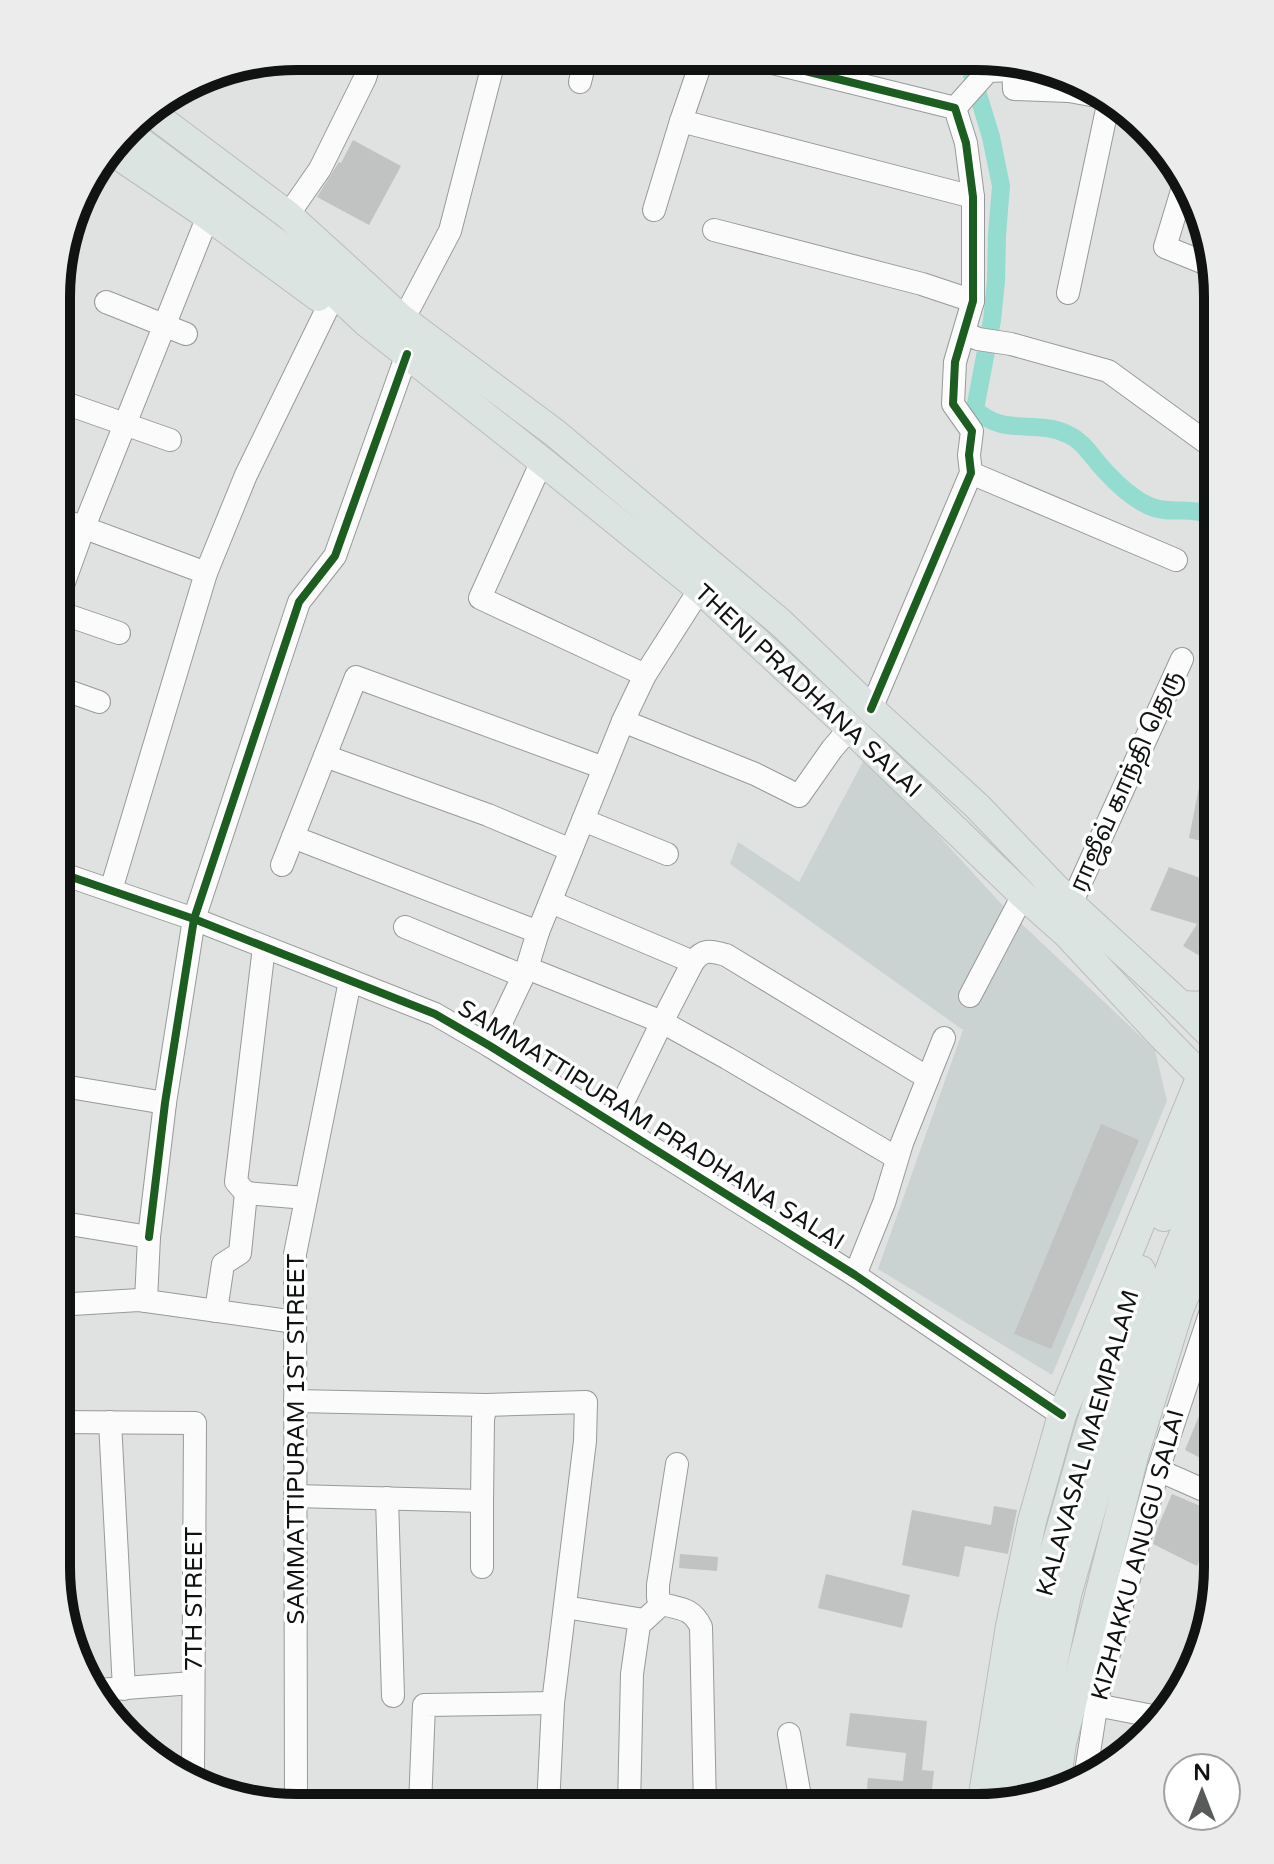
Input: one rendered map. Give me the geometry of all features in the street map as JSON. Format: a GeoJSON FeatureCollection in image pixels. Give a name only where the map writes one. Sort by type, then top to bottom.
{"type":"FeatureCollection","features":[{"type":"Feature","properties":{"kind":"main road","name":"THENI PRADHANA SALAI"},"geometry":{"type":"LineString","coordinates":[[160,117],[288,215],[390,328]]}},
{"type":"Feature","properties":{"kind":"main road","name":"THENI PRADHANA SALAI"},"geometry":{"type":"LineString","coordinates":[[135,138],[390,328],[542,461],[700,589],[1067,934],[1204,1077]]}},
{"type":"Feature","properties":{"kind":"main road","name":"THENI PRADHANA SALAI"},"geometry":{"type":"LineString","coordinates":[[119,156],[208,216],[329,305],[390,328],[555,433],[781,623],[977,806],[1071,904],[1204,1028]]}},
{"type":"Feature","properties":{"kind":"main road"},"geometry":{"type":"LineString","coordinates":[[1181,1005],[1204,1005]]}},
{"type":"Feature","properties":{"kind":"main road"},"geometry":{"type":"LineString","coordinates":[[1138,1231],[1135,1200],[1181,1090],[1176,1061],[1162,1036]]}},
{"type":"Feature","properties":{"kind":"main road"},"geometry":{"type":"LineString","coordinates":[[983,1794],[1010,1626],[1032,1521],[1062,1415],[1138,1231],[1204,1106]]}},
{"type":"Feature","properties":{"kind":"main road","name":"KALAVASAL MAEMPALAM"},"geometry":{"type":"LineString","coordinates":[[1005,1792],[1044,1587],[1087,1436],[1131,1293],[1204,1112]]}},
{"type":"Feature","properties":{"kind":"main road","name":"KALAVASAL MAEMPALAM"},"geometry":{"type":"LineString","coordinates":[[1028,1788],[1067,1595],[1106,1458],[1141,1346],[1179,1245],[1204,1189]]}},
{"type":"Feature","properties":{"kind":"main road"},"geometry":{"type":"LineString","coordinates":[[1057,1779],[1062,1743],[1135,1452],[1179,1310],[1204,1249]]}},
{"type":"Feature","properties":{"kind":"street"},"geometry":{"type":"LineString","coordinates":[[288,215],[320,169],[368,70]]}},
{"type":"Feature","properties":{"kind":"street"},"geometry":{"type":"LineString","coordinates":[[146,1301],[149,1237],[165,1103],[194,919],[299,602],[335,556],[390,328],[411,305],[450,231],[492,70]]}},
{"type":"Feature","properties":{"kind":"street"},"geometry":{"type":"LineString","coordinates":[[580,82],[583,70]]}},
{"type":"Feature","properties":{"kind":"street"},"geometry":{"type":"LineString","coordinates":[[654,210],[699,70]]}},
{"type":"Feature","properties":{"kind":"street"},"geometry":{"type":"LineString","coordinates":[[808,70],[959,103]]}},
{"type":"Feature","properties":{"kind":"street"},"geometry":{"type":"LineString","coordinates":[[959,103],[989,71]]}},
{"type":"Feature","properties":{"kind":"street"},"geometry":{"type":"LineString","coordinates":[[1013,73],[1014,89],[1074,92]]}},
{"type":"Feature","properties":{"kind":"street"},"geometry":{"type":"LineString","coordinates":[[871,709],[971,473],[969,455],[972,431],[953,404],[955,362],[972,336],[973,301],[973,197],[959,103]]}},
{"type":"Feature","properties":{"kind":"street"},"geometry":{"type":"LineString","coordinates":[[1068,293],[1107,111]]}},
{"type":"Feature","properties":{"kind":"street"},"geometry":{"type":"LineString","coordinates":[[681,121],[973,197]]}},
{"type":"Feature","properties":{"kind":"street"},"geometry":{"type":"LineString","coordinates":[[1181,195],[1165,247],[1201,261]]}},
{"type":"Feature","properties":{"kind":"street"},"geometry":{"type":"LineString","coordinates":[[70,566],[208,216]]}},
{"type":"Feature","properties":{"kind":"street"},"geometry":{"type":"LineString","coordinates":[[714,230],[922,284],[973,301]]}},
{"type":"Feature","properties":{"kind":"street"},"geometry":{"type":"LineString","coordinates":[[106,302],[186,334]]}},
{"type":"Feature","properties":{"kind":"street"},"geometry":{"type":"LineString","coordinates":[[111,890],[206,573],[246,475],[329,305]]}},
{"type":"Feature","properties":{"kind":"street"},"geometry":{"type":"LineString","coordinates":[[972,336],[1108,371],[1204,441]]}},
{"type":"Feature","properties":{"kind":"street"},"geometry":{"type":"LineString","coordinates":[[70,405],[170,440]]}},
{"type":"Feature","properties":{"kind":"street"},"geometry":{"type":"LineString","coordinates":[[542,461],[480,598],[645,675]]}},
{"type":"Feature","properties":{"kind":"street"},"geometry":{"type":"LineString","coordinates":[[971,473],[1176,560]]}},
{"type":"Feature","properties":{"kind":"street"},"geometry":{"type":"LineString","coordinates":[[70,522],[206,573]]}},
{"type":"Feature","properties":{"kind":"street"},"geometry":{"type":"LineString","coordinates":[[490,1046],[525,972],[538,932],[623,721],[645,675],[700,589]]}},
{"type":"Feature","properties":{"kind":"street"},"geometry":{"type":"LineString","coordinates":[[70,616],[119,633]]}},
{"type":"Feature","properties":{"kind":"street","name":"ராஜீவ் காந்தி தெரு"},"geometry":{"type":"LineString","coordinates":[[1071,904],[1182,659]]}},
{"type":"Feature","properties":{"kind":"street"},"geometry":{"type":"LineString","coordinates":[[282,865],[356,677],[604,768]]}},
{"type":"Feature","properties":{"kind":"street"},"geometry":{"type":"LineString","coordinates":[[70,692],[99,702]]}},
{"type":"Feature","properties":{"kind":"street"},"geometry":{"type":"LineString","coordinates":[[623,721],[755,774],[799,796],[850,728]]}},
{"type":"Feature","properties":{"kind":"street"},"geometry":{"type":"LineString","coordinates":[[325,756],[488,815],[571,850]]}},
{"type":"Feature","properties":{"kind":"street"},"geometry":{"type":"LineString","coordinates":[[583,820],[667,854]]}},
{"type":"Feature","properties":{"kind":"street"},"geometry":{"type":"LineString","coordinates":[[293,837],[538,932]]}},
{"type":"Feature","properties":{"kind":"street","name":"SAMMATTIPURAM PRADHANA SALAI"},"geometry":{"type":"LineString","coordinates":[[70,876],[194,919],[435,1014],[855,1275],[1062,1415]]}},
{"type":"Feature","properties":{"kind":"street"},"geometry":{"type":"LineString","coordinates":[[970,996],[1023,895]]}},
{"type":"Feature","properties":{"kind":"street"},"geometry":{"type":"LineString","coordinates":[[551,902],[693,962]]}},
{"type":"Feature","properties":{"kind":"street"},"geometry":{"type":"LineString","coordinates":[[405,927],[662,1022],[897,1158]]}},
{"type":"Feature","properties":{"kind":"street"},"geometry":{"type":"LineString","coordinates":[[264,947],[236,1182],[246,1193],[306,1198]]}},
{"type":"Feature","properties":{"kind":"street"},"geometry":{"type":"LineString","coordinates":[[613,1123],[693,962],[699,954],[710,951],[726,955],[928,1078]]}},
{"type":"Feature","properties":{"kind":"street","name":"SAMMATTIPURAM 1ST STREET"},"geometry":{"type":"LineString","coordinates":[[296,1794],[295,1254],[350,981]]}},
{"type":"Feature","properties":{"kind":"street"},"geometry":{"type":"LineString","coordinates":[[855,1275],[944,1038]]}},
{"type":"Feature","properties":{"kind":"street"},"geometry":{"type":"LineString","coordinates":[[70,1087],[165,1103]]}},
{"type":"Feature","properties":{"kind":"street"},"geometry":{"type":"LineString","coordinates":[[216,1311],[223,1264],[240,1253],[246,1193]]}},
{"type":"Feature","properties":{"kind":"street"},"geometry":{"type":"LineString","coordinates":[[70,1224],[149,1237]]}},
{"type":"Feature","properties":{"kind":"street"},"geometry":{"type":"LineString","coordinates":[[70,1304],[139,1300],[295,1322]]}},
{"type":"Feature","properties":{"kind":"street","name":"KIZHAKKU ANUGU SALAI"},"geometry":{"type":"LineString","coordinates":[[1088,1765],[1096,1705],[1158,1470],[1204,1332]]}},
{"type":"Feature","properties":{"kind":"street"},"geometry":{"type":"LineString","coordinates":[[295,1401],[486,1405],[586,1402],[585,1441],[553,1703],[549,1794]]}},
{"type":"Feature","properties":{"kind":"street"},"geometry":{"type":"LineString","coordinates":[[482,1567],[483,1419],[486,1405]]}},
{"type":"Feature","properties":{"kind":"street"},"geometry":{"type":"LineString","coordinates":[[70,1422],[110,1422],[124,1689]]}},
{"type":"Feature","properties":{"kind":"street","name":"7TH STREET"},"geometry":{"type":"LineString","coordinates":[[110,1422],[195,1423],[193,1769]]}},
{"type":"Feature","properties":{"kind":"street"},"geometry":{"type":"LineString","coordinates":[[677,1464],[658,1598],[662,1604],[685,1609],[696,1617],[701,1627],[705,1794]]}},
{"type":"Feature","properties":{"kind":"street"},"geometry":{"type":"LineString","coordinates":[[1158,1470],[1204,1490]]}},
{"type":"Feature","properties":{"kind":"street"},"geometry":{"type":"LineString","coordinates":[[295,1496],[482,1501]]}},
{"type":"Feature","properties":{"kind":"street"},"geometry":{"type":"LineString","coordinates":[[387,1498],[393,1696]]}},
{"type":"Feature","properties":{"kind":"street"},"geometry":{"type":"LineString","coordinates":[[629,1794],[632,1674],[639,1625],[662,1604]]}},
{"type":"Feature","properties":{"kind":"street"},"geometry":{"type":"LineString","coordinates":[[565,1607],[644,1620]]}},
{"type":"Feature","properties":{"kind":"street"},"geometry":{"type":"LineString","coordinates":[[106,1690],[193,1683]]}},
{"type":"Feature","properties":{"kind":"street"},"geometry":{"type":"LineString","coordinates":[[420,1794],[424,1705],[553,1703]]}},
{"type":"Feature","properties":{"kind":"street"},"geometry":{"type":"LineString","coordinates":[[1096,1705],[1149,1715]]}},
{"type":"Feature","properties":{"kind":"street"},"geometry":{"type":"LineString","coordinates":[[789,1734],[800,1794]]}},
{"type":"Feature","properties":{"kind":"shaded area"},"geometry":{"type":"Polygon","coordinates":[[[866,756],[1005,908],[1155,1050],[1167,1101],[1052,1375],[878,1269],[963,1030],[730,864],[738,842],[799,882],[866,756]]]}},
{"type":"Feature","properties":{"kind":"building"},"geometry":{"type":"Polygon","coordinates":[[[353,140],[401,166],[369,225],[317,197],[353,140]]]}},
{"type":"Feature","properties":{"kind":"building"},"geometry":{"type":"Polygon","coordinates":[[[1204,769],[1204,842],[1189,838],[1204,769]]]}},
{"type":"Feature","properties":{"kind":"building"},"geometry":{"type":"Polygon","coordinates":[[[1169,867],[1204,879],[1204,958],[1183,946],[1197,924],[1150,910],[1169,867]]]}},
{"type":"Feature","properties":{"kind":"building"},"geometry":{"type":"Polygon","coordinates":[[[1101,1124],[1139,1140],[1051,1349],[1014,1334],[1101,1124]]]}},
{"type":"Feature","properties":{"kind":"building"},"geometry":{"type":"Polygon","coordinates":[[[1204,1404],[1204,1460],[1185,1450],[1204,1404]]]}},
{"type":"Feature","properties":{"kind":"building"},"geometry":{"type":"Polygon","coordinates":[[[1172,1494],[1204,1508],[1204,1550],[1197,1566],[1153,1544],[1172,1494]]]}},
{"type":"Feature","properties":{"kind":"building"},"geometry":{"type":"Polygon","coordinates":[[[994,1506],[1017,1510],[1008,1554],[965,1546],[959,1577],[902,1565],[912,1510],[991,1525],[994,1506]]]}},
{"type":"Feature","properties":{"kind":"building"},"geometry":{"type":"Polygon","coordinates":[[[680,1554],[718,1557],[717,1571],[679,1568],[680,1554]]]}},
{"type":"Feature","properties":{"kind":"building"},"geometry":{"type":"Polygon","coordinates":[[[826,1574],[910,1595],[902,1628],[818,1608],[826,1574]]]}},
{"type":"Feature","properties":{"kind":"building"},"geometry":{"type":"Polygon","coordinates":[[[850,1713],[927,1721],[922,1770],[934,1771],[932,1794],[866,1794],[868,1778],[903,1781],[906,1753],[846,1746],[850,1713]]]}},
{"type":"Feature","properties":{"kind":"waterway"},"geometry":{"type":"LineString","coordinates":[[971,70],[991,137],[1001,186],[992,320],[975,409],[997,423],[1055,430],[1073,437],[1120,486],[1149,506],[1204,514]]}},
{"type":"Feature","properties":{"kind":"cycle path"},"geometry":{"type":"LineString","coordinates":[[801,70],[955,108],[966,143],[973,197],[973,301],[955,362],[953,404],[972,431],[969,455],[971,473],[871,709]]}},
{"type":"Feature","properties":{"kind":"cycle path"},"geometry":{"type":"LineString","coordinates":[[149,1237],[165,1103],[194,919],[299,602],[335,556],[407,354]]}},
{"type":"Feature","properties":{"kind":"cycle path"},"geometry":{"type":"LineString","coordinates":[[70,876],[194,919],[435,1014],[855,1275],[1062,1415]]}}]}
